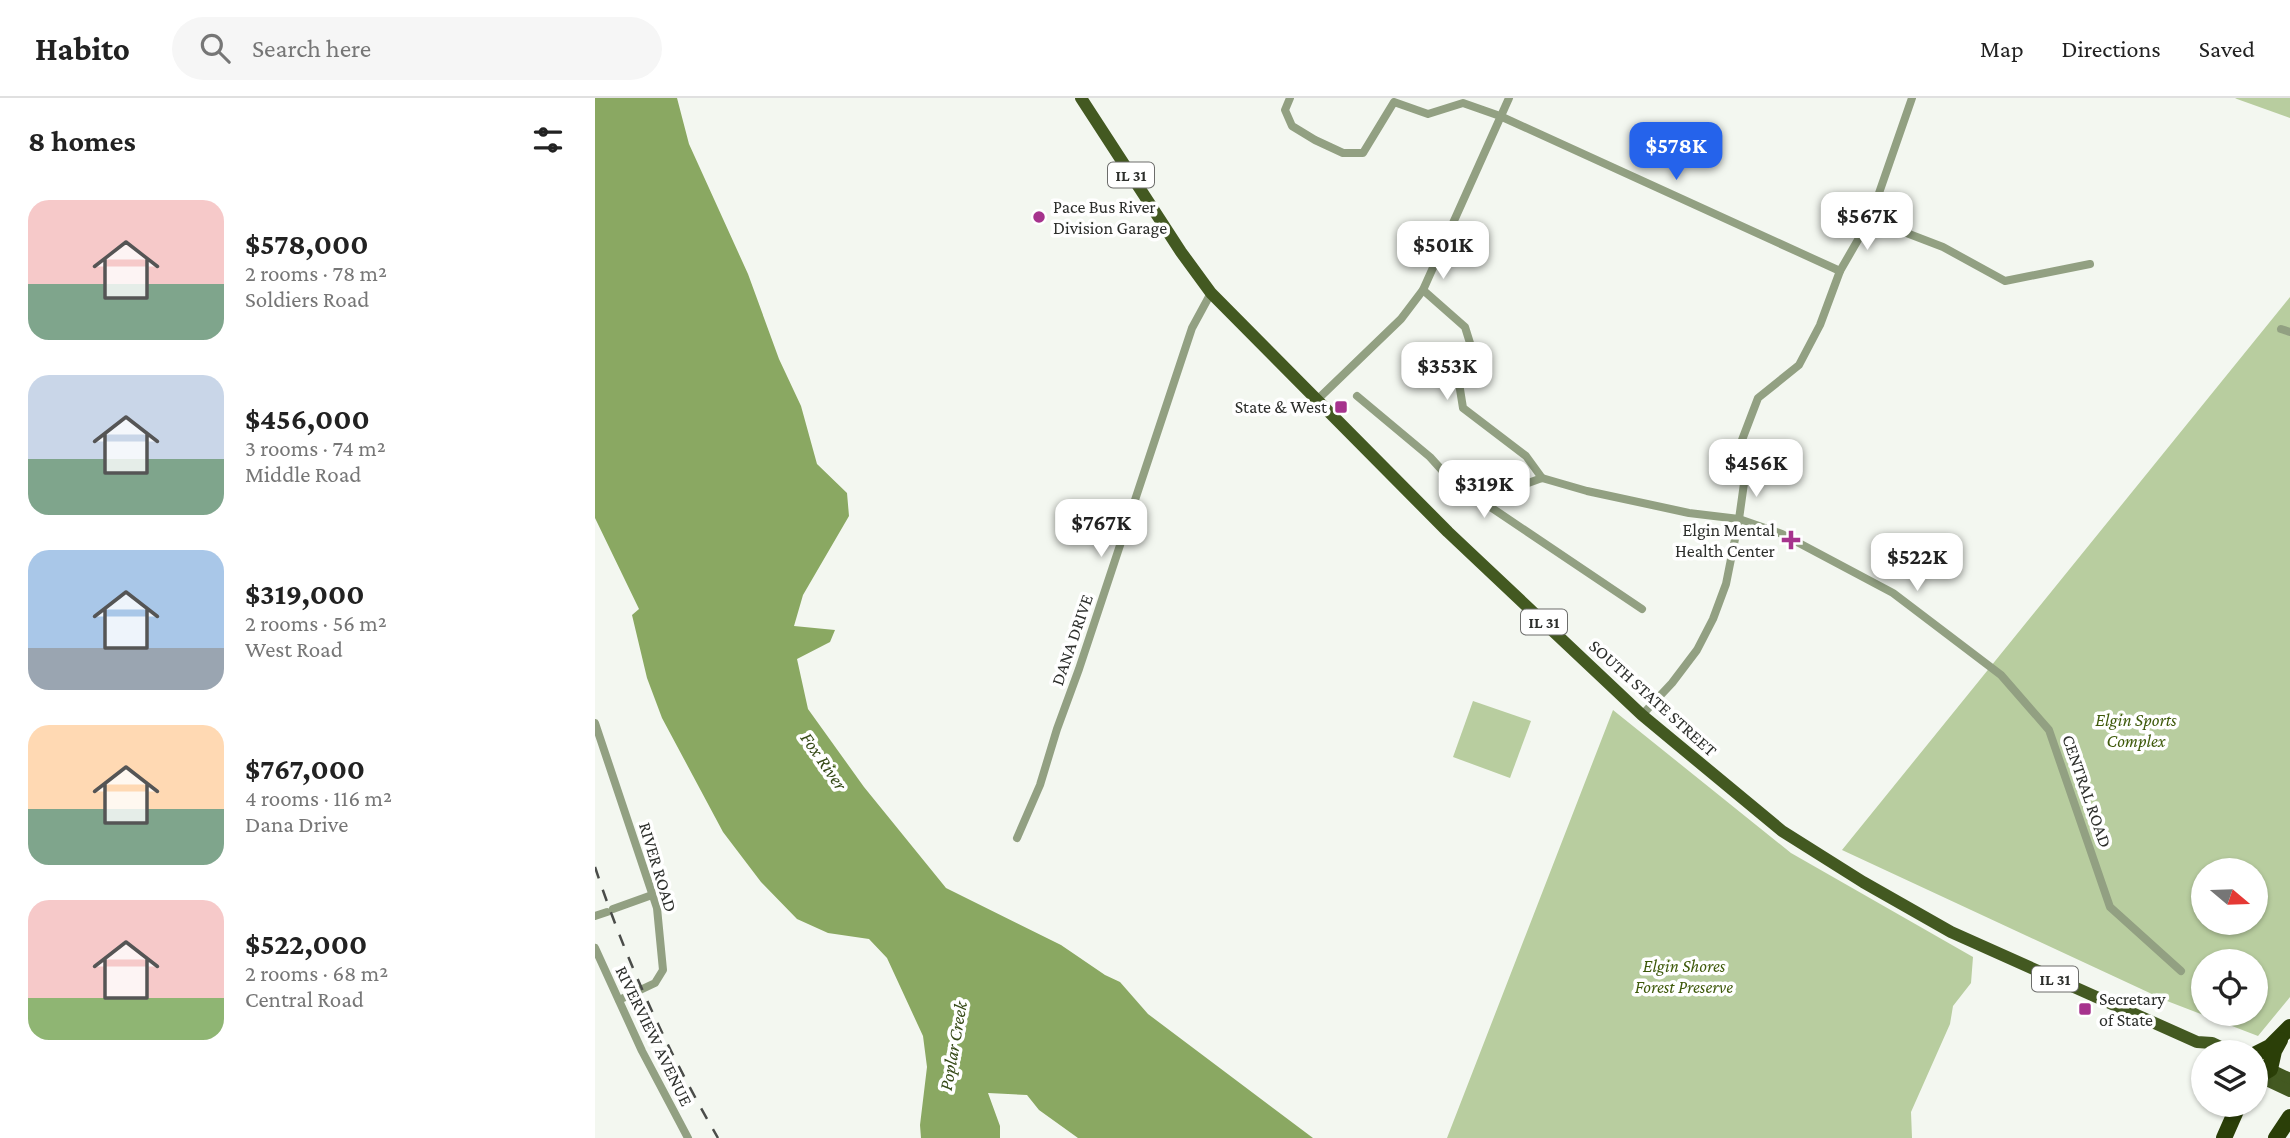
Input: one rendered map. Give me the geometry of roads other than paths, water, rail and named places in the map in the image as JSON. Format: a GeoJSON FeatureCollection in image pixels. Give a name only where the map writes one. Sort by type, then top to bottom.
{"type":"FeatureCollection","features":[{"type":"Feature","properties":{"kind":"highway"},"geometry":{"type":"LineString","coordinates":[[2268,1045],[2285,1033]]}},
{"type":"Feature","properties":{"kind":"highway"},"geometry":{"type":"LineString","coordinates":[[2268,1059],[2285,1033]]}},
{"type":"Feature","properties":{"kind":"highway"},"geometry":{"type":"LineString","coordinates":[[2224,1138],[2233,1117]]}},
{"type":"Feature","properties":{"kind":"highway"},"geometry":{"type":"LineString","coordinates":[[2276,1138],[2290,1118]]}},
{"type":"Feature","properties":{"kind":"main road","name":"SOUTH STATE STREET"},"geometry":{"type":"LineString","coordinates":[[1081,98],[1211,293],[1448,532],[1642,715],[1782,831],[1863,882],[1993,953],[2192,1040]]}},
{"type":"Feature","properties":{"kind":"main road"},"geometry":{"type":"LineString","coordinates":[[2268,1074],[2290,1079]]}},
{"type":"Feature","properties":{"kind":"main road"},"geometry":{"type":"LineString","coordinates":[[2268,1078],[2290,1091]]}},
{"type":"Feature","properties":{"kind":"street"},"geometry":{"type":"LineString","coordinates":[[1290,98],[1285,110],[1292,126],[1343,153],[1363,153],[1394,102],[1428,114],[1463,103],[1500,116],[1840,271]]}},
{"type":"Feature","properties":{"kind":"street"},"geometry":{"type":"LineString","coordinates":[[1318,399],[1401,319],[1423,290],[1509,98]]}},
{"type":"Feature","properties":{"kind":"street"},"geometry":{"type":"LineString","coordinates":[[1642,715],[1672,683],[1697,650],[1713,619],[1726,584],[1739,519],[1747,461],[1742,440],[1758,398],[1799,365],[1820,325],[1840,271],[1870,219],[1912,98]]}},
{"type":"Feature","properties":{"kind":"street"},"geometry":{"type":"LineString","coordinates":[[1870,219],[1943,247],[2005,281],[2090,264]]}},
{"type":"Feature","properties":{"kind":"street"},"geometry":{"type":"LineString","coordinates":[[1357,396],[1430,457],[1468,499],[1480,500],[1542,478],[1526,456],[1463,408],[1459,383],[1470,343],[1465,327],[1423,290]]}},
{"type":"Feature","properties":{"kind":"street","name":"DANA DRIVE"},"geometry":{"type":"LineString","coordinates":[[1017,838],[1040,785],[1192,328],[1211,293]]}},
{"type":"Feature","properties":{"kind":"street","name":"CENTRAL ROAD"},"geometry":{"type":"LineString","coordinates":[[1542,478],[1587,491],[1689,513],[1739,519],[1782,534],[1893,593],[2001,675],[2049,730],[2111,907],[2181,971]]}},
{"type":"Feature","properties":{"kind":"street"},"geometry":{"type":"LineString","coordinates":[[1480,500],[1642,609]]}},
{"type":"Feature","properties":{"kind":"street","name":"RIVER ROAD"},"geometry":{"type":"LineString","coordinates":[[595,723],[657,908],[663,970],[655,983],[619,1000]]}},
{"type":"Feature","properties":{"kind":"street"},"geometry":{"type":"LineString","coordinates":[[595,916],[652,895]]}},
{"type":"Feature","properties":{"kind":"street","name":"RIVERVIEW AVENUE"},"geometry":{"type":"LineString","coordinates":[[595,948],[600,972],[619,1000],[647,1061],[688,1138]]}},
{"type":"Feature","properties":{"kind":"water"},"geometry":{"type":"Polygon","coordinates":[[[595,98],[677,98],[689,144],[748,274],[779,359],[801,406],[817,464],[847,493],[849,516],[803,595],[794,626],[835,630],[830,642],[797,659],[808,709],[864,787],[946,888],[1061,945],[1120,982],[1148,1014],[1313,1138],[1078,1138],[1039,1110],[1027,1095],[988,1093],[1000,1126],[1000,1138],[921,1138],[927,1067],[923,1036],[887,958],[869,939],[828,933],[797,919],[761,882],[723,832],[662,718],[647,678],[632,615],[639,609],[595,518],[595,98]]]}},
{"type":"Feature","properties":{"kind":"railway"},"geometry":{"type":"LineString","coordinates":[[595,867],[649,1006],[718,1138]]}},
{"type":"Feature","properties":{"kind":"place","name":"Pace Bus River Division Garage"},"geometry":{"type":"Point","coordinates":[1039,217]}},
{"type":"Feature","properties":{"kind":"place","name":"State & West"},"geometry":{"type":"Point","coordinates":[1341,407]}},
{"type":"Feature","properties":{"kind":"place","name":"Elgin Mental Health Center"},"geometry":{"type":"Point","coordinates":[1791,540]}},
{"type":"Feature","properties":{"kind":"place","name":"Secretary of State"},"geometry":{"type":"Point","coordinates":[2085,1009]}},
{"type":"Feature","properties":{"kind":"park label","name":"Elgin Sports Complex"},"geometry":{"type":"Point","coordinates":[2136,730]}},
{"type":"Feature","properties":{"kind":"park label","name":"Elgin Shores Forest Preserve"},"geometry":{"type":"Point","coordinates":[1684,976]}},
{"type":"Feature","properties":{"kind":"water label","name":"Fox River"},"geometry":{"type":"Point","coordinates":[824,761]}},
{"type":"Feature","properties":{"kind":"water label","name":"Poplar Creek"},"geometry":{"type":"Point","coordinates":[953,1046]}}]}
